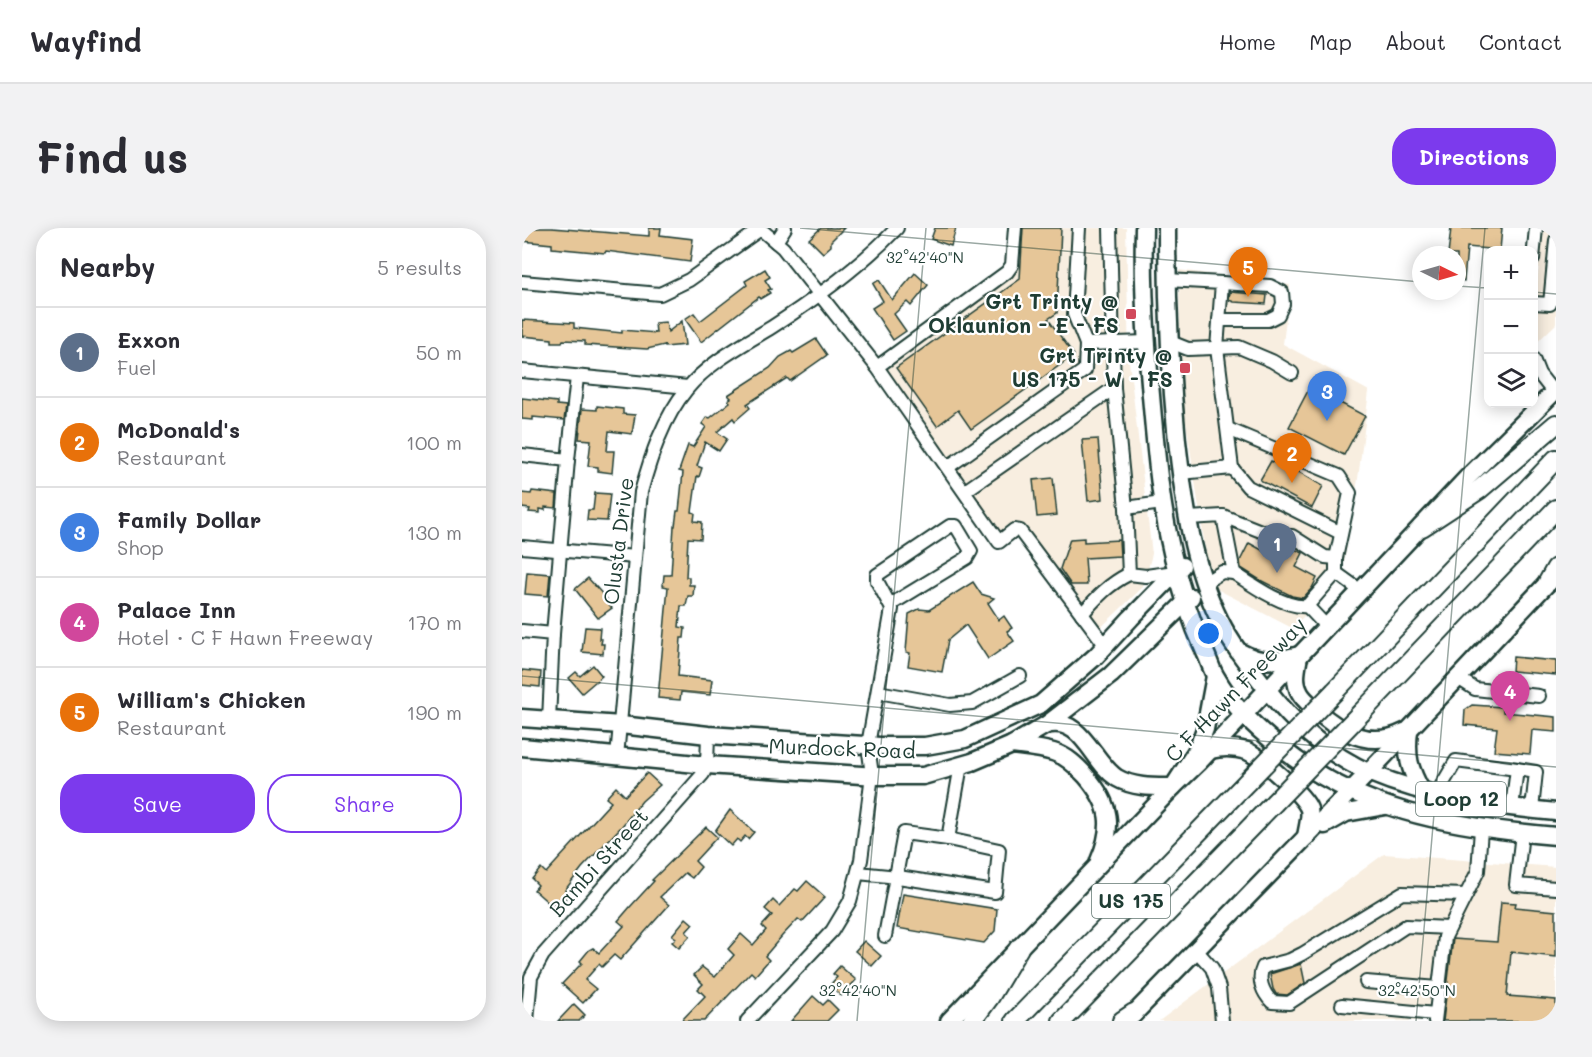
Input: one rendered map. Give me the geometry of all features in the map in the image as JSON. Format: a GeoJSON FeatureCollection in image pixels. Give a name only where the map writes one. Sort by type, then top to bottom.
{"type":"FeatureCollection","features":[{"type":"Feature","properties":{"kind":"highway"},"geometry":{"type":"LineString","coordinates":[[1422,527],[1480,489],[1556,424]]}},
{"type":"Feature","properties":{"kind":"highway","name":"US 175"},"geometry":{"type":"LineString","coordinates":[[1015,1021],[1556,459]]}},
{"type":"Feature","properties":{"kind":"highway","name":"US 175"},"geometry":{"type":"LineString","coordinates":[[1062,1021],[1556,509]]}},
{"type":"Feature","properties":{"kind":"highway"},"geometry":{"type":"LineString","coordinates":[[972,1021],[989,998],[1019,948]]}},
{"type":"Feature","properties":{"kind":"main road","name":"Loop 12"},"geometry":{"type":"LineString","coordinates":[[1144,228],[1147,342],[1162,503],[1175,572],[1215,676],[1243,715],[1290,757],[1349,791],[1386,806],[1438,821],[1481,829],[1556,836]]}},
{"type":"Feature","properties":{"kind":"main road","name":"Loop 12"},"geometry":{"type":"LineString","coordinates":[[1167,228],[1168,341],[1181,473],[1188,518],[1204,583],[1237,651],[1284,711],[1342,758],[1369,772],[1429,793],[1556,812]]}},
{"type":"Feature","properties":{"kind":"main road"},"geometry":{"type":"LineString","coordinates":[[1147,342],[1168,341]]}},
{"type":"Feature","properties":{"kind":"main road","name":"C F Hawn Freeway"},"geometry":{"type":"LineString","coordinates":[[949,1021],[1268,690],[1467,478],[1555,391]]}},
{"type":"Feature","properties":{"kind":"main road","name":"Murdock Road"},"geometry":{"type":"LineString","coordinates":[[522,718],[621,725],[708,735],[868,745],[926,746],[965,739],[1041,704],[1096,656],[1195,552]]}},
{"type":"Feature","properties":{"kind":"main road"},"geometry":{"type":"LineString","coordinates":[[1128,1019],[1369,772],[1553,575]]}},
{"type":"Feature","properties":{"kind":"main road","name":"Murdock Road"},"geometry":{"type":"LineString","coordinates":[[522,747],[707,765],[923,776],[961,765],[1012,745],[1046,725],[1111,675],[1204,583]]}},
{"type":"Feature","properties":{"kind":"main road"},"geometry":{"type":"LineString","coordinates":[[1237,651],[1254,660],[1264,661],[1300,655],[1296,674],[1300,694],[1327,720],[1356,736],[1370,740],[1391,739],[1409,730]]}},
{"type":"Feature","properties":{"kind":"main road"},"geometry":{"type":"LineString","coordinates":[[1016,716],[1036,718],[1046,725],[1058,722],[1066,724],[1080,735],[1101,763],[1117,777],[1144,786],[1173,787],[1197,750],[1205,729],[1215,676]]}},
{"type":"Feature","properties":{"kind":"main road"},"geometry":{"type":"LineString","coordinates":[[1409,730],[1408,758],[1411,772],[1429,793]]}},
{"type":"Feature","properties":{"kind":"main road"},"geometry":{"type":"LineString","coordinates":[[1012,745],[1055,752],[1066,758],[1075,764],[1102,796],[1107,807],[1107,835],[1105,847],[1095,869]]}},
{"type":"Feature","properties":{"kind":"main road"},"geometry":{"type":"LineString","coordinates":[[1209,750],[1230,747],[1249,752],[1275,771],[1303,799],[1308,808],[1310,815],[1306,837]]}},
{"type":"Feature","properties":{"kind":"main road"},"geometry":{"type":"LineString","coordinates":[[1306,837],[1346,813],[1386,806]]}},
{"type":"Feature","properties":{"kind":"main road"},"geometry":{"type":"LineString","coordinates":[[1522,833],[1523,808]]}},
{"type":"Feature","properties":{"kind":"street"},"geometry":{"type":"LineString","coordinates":[[776,242],[786,228]]}},
{"type":"Feature","properties":{"kind":"street","name":"Olusta Drive"},"geometry":{"type":"LineString","coordinates":[[617,757],[641,492],[651,456],[671,411],[688,387],[716,362],[820,295],[878,248],[897,228]]}},
{"type":"Feature","properties":{"kind":"street"},"geometry":{"type":"LineString","coordinates":[[877,368],[1007,272],[1012,265],[1015,228]]}},
{"type":"Feature","properties":{"kind":"street"},"geometry":{"type":"LineString","coordinates":[[948,467],[1085,370],[1086,344],[1074,314],[1079,228]]}},
{"type":"Feature","properties":{"kind":"street"},"geometry":{"type":"LineString","coordinates":[[1110,228],[1114,388],[1126,508],[1129,574]]}},
{"type":"Feature","properties":{"kind":"street"},"geometry":{"type":"LineString","coordinates":[[1534,246],[1536,228]]}},
{"type":"Feature","properties":{"kind":"street"},"geometry":{"type":"LineString","coordinates":[[522,282],[660,294],[689,280],[757,229],[783,248],[877,368],[999,542],[1014,530],[1020,531],[1106,646]]}},
{"type":"Feature","properties":{"kind":"street"},"geometry":{"type":"LineString","coordinates":[[1538,302],[1553,301],[1556,240]]}},
{"type":"Feature","properties":{"kind":"street"},"geometry":{"type":"LineString","coordinates":[[1167,280],[1270,286],[1282,292],[1283,304],[1278,315],[1268,320],[1219,320]]}},
{"type":"Feature","properties":{"kind":"street"},"geometry":{"type":"LineString","coordinates":[[1222,283],[1218,348],[1232,468],[1248,487],[1341,533]]}},
{"type":"Feature","properties":{"kind":"street"},"geometry":{"type":"LineString","coordinates":[[1168,341],[1188,350],[1239,347],[1272,361],[1292,373]]}},
{"type":"Feature","properties":{"kind":"street"},"geometry":{"type":"LineString","coordinates":[[1086,344],[1147,342]]}},
{"type":"Feature","properties":{"kind":"street"},"geometry":{"type":"LineString","coordinates":[[522,371],[688,387]]}},
{"type":"Feature","properties":{"kind":"street"},"geometry":{"type":"LineString","coordinates":[[1538,372],[1555,391]]}},
{"type":"Feature","properties":{"kind":"street"},"geometry":{"type":"LineString","coordinates":[[549,720],[553,634],[577,377]]}},
{"type":"Feature","properties":{"kind":"street"},"geometry":{"type":"LineString","coordinates":[[965,491],[1114,388]]}},
{"type":"Feature","properties":{"kind":"street"},"geometry":{"type":"LineString","coordinates":[[1228,429],[1339,476],[1350,493],[1336,558],[1336,573],[1307,606]]}},
{"type":"Feature","properties":{"kind":"street"},"geometry":{"type":"LineString","coordinates":[[522,455],[568,460]]}},
{"type":"Feature","properties":{"kind":"street"},"geometry":{"type":"LineString","coordinates":[[1181,473],[1232,468]]}},
{"type":"Feature","properties":{"kind":"street"},"geometry":{"type":"LineString","coordinates":[[1126,508],[1162,503]]}},
{"type":"Feature","properties":{"kind":"street"},"geometry":{"type":"LineString","coordinates":[[1188,518],[1224,516],[1276,537],[1292,536],[1325,557],[1336,558]]}},
{"type":"Feature","properties":{"kind":"street"},"geometry":{"type":"LineString","coordinates":[[1224,516],[1234,573]]}},
{"type":"Feature","properties":{"kind":"street"},"geometry":{"type":"LineString","coordinates":[[747,1021],[832,931],[850,902],[858,873],[872,775],[868,745],[892,609],[877,581],[877,574],[950,526],[956,526],[970,551],[967,558],[890,605]]}},
{"type":"Feature","properties":{"kind":"street"},"geometry":{"type":"LineString","coordinates":[[522,547],[635,557]]}},
{"type":"Feature","properties":{"kind":"street"},"geometry":{"type":"LineString","coordinates":[[1082,614],[1100,592],[1114,581],[1129,574],[1146,576],[1175,572]]}},
{"type":"Feature","properties":{"kind":"street"},"geometry":{"type":"LineString","coordinates":[[1204,583],[1222,572],[1234,573],[1251,585],[1294,606],[1307,606],[1327,627]]}},
{"type":"Feature","properties":{"kind":"street"},"geometry":{"type":"LineString","coordinates":[[1336,573],[1361,591]]}},
{"type":"Feature","properties":{"kind":"street"},"geometry":{"type":"LineString","coordinates":[[522,631],[553,634]]}},
{"type":"Feature","properties":{"kind":"street"},"geometry":{"type":"LineString","coordinates":[[878,692],[950,705],[972,703],[1020,676]]}},
{"type":"Feature","properties":{"kind":"street"},"geometry":{"type":"LineString","coordinates":[[1458,678],[1475,689],[1539,696]]}},
{"type":"Feature","properties":{"kind":"street"},"geometry":{"type":"LineString","coordinates":[[707,765],[708,735]]}},
{"type":"Feature","properties":{"kind":"street"},"geometry":{"type":"LineString","coordinates":[[1429,793],[1456,761],[1536,772],[1523,808]]}},
{"type":"Feature","properties":{"kind":"street","name":"Bambi Street"},"geometry":{"type":"LineString","coordinates":[[527,1021],[531,977],[543,955],[703,774],[707,765]]}},
{"type":"Feature","properties":{"kind":"street"},"geometry":{"type":"LineString","coordinates":[[948,839],[961,765]]}},
{"type":"Feature","properties":{"kind":"street"},"geometry":{"type":"LineString","coordinates":[[1517,769],[1523,808]]}},
{"type":"Feature","properties":{"kind":"street"},"geometry":{"type":"LineString","coordinates":[[1342,1005],[1435,1018],[1445,937],[1478,871],[1481,829]]}},
{"type":"Feature","properties":{"kind":"street"},"geometry":{"type":"LineString","coordinates":[[858,873],[898,877],[995,892],[999,850],[948,839],[904,833],[898,877],[885,936]]}},
{"type":"Feature","properties":{"kind":"street"},"geometry":{"type":"LineString","coordinates":[[1522,833],[1516,885],[1556,888]]}},
{"type":"Feature","properties":{"kind":"street"},"geometry":{"type":"LineString","coordinates":[[1449,928],[1406,926],[1288,1003],[1272,1002],[1265,996],[1261,983],[1263,967],[1290,960],[1302,954],[1402,893],[1466,895]]}},
{"type":"Feature","properties":{"kind":"street"},"geometry":{"type":"LineString","coordinates":[[1196,950],[1212,968],[1219,988],[1222,1021]]}},
{"type":"Feature","properties":{"kind":"street"},"geometry":{"type":"LineString","coordinates":[[1366,982],[1438,988]]}},
{"type":"Feature","properties":{"kind":"shaded area"},"geometry":{"type":"Polygon","coordinates":[[[1008,228],[1126,228],[1129,361],[1152,554],[1143,587],[1090,638],[1017,537],[998,550],[877,360],[994,276],[1004,266],[1008,228]]]}},
{"type":"Feature","properties":{"kind":"shaded area"},"geometry":{"type":"Polygon","coordinates":[[[1543,228],[1556,228],[1556,324],[1538,341],[1538,300],[1543,228]]]}},
{"type":"Feature","properties":{"kind":"shaded area"},"geometry":{"type":"Polygon","coordinates":[[[1179,270],[1290,285],[1283,344],[1369,391],[1358,479],[1341,580],[1292,628],[1211,586],[1184,409],[1179,270]]]}},
{"type":"Feature","properties":{"kind":"shaded area"},"geometry":{"type":"Polygon","coordinates":[[[1384,854],[1556,867],[1556,1021],[1159,1021],[1384,854]]]}},
{"type":"Feature","properties":{"kind":"building"},"geometry":{"type":"Polygon","coordinates":[[[522,228],[552,228],[649,236],[649,228],[661,228],[660,235],[693,239],[690,262],[606,251],[605,253],[552,248],[552,244],[522,241],[522,228]]]}},
{"type":"Feature","properties":{"kind":"building"},"geometry":{"type":"Polygon","coordinates":[[[821,228],[844,228],[823,253],[809,239],[821,228]]]}},
{"type":"Feature","properties":{"kind":"building"},"geometry":{"type":"Polygon","coordinates":[[[935,228],[956,228],[951,246],[931,239],[935,228]]]}},
{"type":"Feature","properties":{"kind":"building"},"geometry":{"type":"Polygon","coordinates":[[[1023,228],[1061,228],[1057,313],[1048,319],[1074,355],[971,429],[958,410],[937,426],[896,368],[1020,279],[1023,228]]]}},
{"type":"Feature","properties":{"kind":"building"},"geometry":{"type":"Polygon","coordinates":[[[1451,228],[1502,228],[1500,246],[1484,246],[1484,249],[1467,247],[1466,258],[1466,246],[1449,246],[1451,228]]]}},
{"type":"Feature","properties":{"kind":"building"},"geometry":{"type":"Polygon","coordinates":[[[765,269],[770,277],[765,280],[771,289],[768,290],[770,293],[760,299],[759,297],[701,342],[685,319],[694,313],[700,321],[747,285],[745,281],[765,269]]]}},
{"type":"Feature","properties":{"kind":"building"},"geometry":{"type":"Polygon","coordinates":[[[915,273],[928,285],[911,306],[907,302],[894,314],[906,331],[893,340],[872,308],[883,301],[873,284],[879,280],[892,300],[915,273]]]}},
{"type":"Feature","properties":{"kind":"building"},"geometry":{"type":"Polygon","coordinates":[[[1230,292],[1267,295],[1266,304],[1234,302],[1229,300],[1230,292]]]}},
{"type":"Feature","properties":{"kind":"building"},"geometry":{"type":"Polygon","coordinates":[[[522,320],[574,323],[574,328],[622,333],[622,330],[656,333],[655,323],[666,322],[668,332],[682,321],[685,345],[665,347],[664,345],[647,349],[585,345],[585,341],[552,342],[552,339],[522,336],[522,320]]]}},
{"type":"Feature","properties":{"kind":"building"},"geometry":{"type":"Polygon","coordinates":[[[816,339],[827,355],[790,381],[787,378],[747,404],[750,408],[735,421],[733,418],[717,432],[727,439],[719,451],[705,442],[697,466],[702,468],[699,477],[697,476],[692,512],[695,513],[694,521],[702,522],[701,539],[688,538],[686,577],[689,577],[689,585],[694,585],[693,596],[688,596],[686,606],[681,606],[679,627],[685,628],[684,638],[681,638],[678,676],[712,680],[710,695],[681,692],[680,700],[658,698],[668,587],[663,586],[664,575],[671,575],[674,526],[677,511],[679,511],[683,472],[679,471],[688,445],[693,447],[706,427],[702,424],[707,417],[710,418],[730,402],[728,400],[731,398],[728,395],[770,368],[780,357],[791,351],[793,353],[816,339]]]}},
{"type":"Feature","properties":{"kind":"building"},"geometry":{"type":"Polygon","coordinates":[[[1310,387],[1365,416],[1344,455],[1289,427],[1310,387]]]}},
{"type":"Feature","properties":{"kind":"building"},"geometry":{"type":"Polygon","coordinates":[[[522,398],[557,402],[557,405],[566,406],[564,420],[533,417],[533,420],[522,419],[522,398]]]}},
{"type":"Feature","properties":{"kind":"building"},"geometry":{"type":"Polygon","coordinates":[[[597,406],[623,409],[623,414],[635,415],[632,434],[609,431],[607,451],[614,451],[612,473],[598,471],[598,467],[588,466],[591,440],[579,439],[582,409],[597,410],[597,406]]]}},
{"type":"Feature","properties":{"kind":"building"},"geometry":{"type":"Polygon","coordinates":[[[1098,439],[1103,499],[1088,501],[1082,440],[1098,439]]]}},
{"type":"Feature","properties":{"kind":"building"},"geometry":{"type":"Polygon","coordinates":[[[1271,461],[1280,466],[1282,462],[1323,486],[1312,508],[1260,480],[1271,461]]]}},
{"type":"Feature","properties":{"kind":"building"},"geometry":{"type":"Polygon","coordinates":[[[1053,478],[1057,515],[1037,517],[1033,480],[1053,478]]]}},
{"type":"Feature","properties":{"kind":"building"},"geometry":{"type":"Polygon","coordinates":[[[532,491],[557,494],[556,508],[545,507],[545,510],[540,509],[540,513],[529,512],[530,509],[522,508],[522,493],[531,494],[532,491]]]}},
{"type":"Feature","properties":{"kind":"building"},"geometry":{"type":"Polygon","coordinates":[[[595,493],[610,494],[607,521],[587,520],[588,510],[593,510],[595,493]]]}},
{"type":"Feature","properties":{"kind":"building"},"geometry":{"type":"Polygon","coordinates":[[[1084,538],[1084,542],[1119,540],[1120,556],[1085,558],[1087,585],[1071,585],[1060,569],[1070,539],[1084,538]]]}},
{"type":"Feature","properties":{"kind":"building"},"geometry":{"type":"Polygon","coordinates":[[[1249,543],[1271,555],[1276,545],[1286,545],[1303,553],[1296,567],[1317,578],[1312,588],[1303,598],[1292,596],[1241,568],[1240,561],[1249,543]]]}},
{"type":"Feature","properties":{"kind":"building"},"geometry":{"type":"Polygon","coordinates":[[[527,572],[550,574],[548,596],[525,594],[527,572]]]}},
{"type":"Feature","properties":{"kind":"building"},"geometry":{"type":"Polygon","coordinates":[[[588,578],[612,608],[598,618],[575,589],[588,578]]]}},
{"type":"Feature","properties":{"kind":"building"},"geometry":{"type":"Polygon","coordinates":[[[973,582],[981,594],[994,598],[988,603],[999,620],[1004,616],[1012,628],[1007,631],[1014,641],[988,659],[966,625],[948,640],[942,672],[908,666],[910,653],[906,652],[909,614],[919,609],[929,610],[973,582]]]}},
{"type":"Feature","properties":{"kind":"building"},"geometry":{"type":"Polygon","coordinates":[[[585,627],[600,628],[599,639],[602,639],[601,644],[604,644],[603,654],[582,652],[585,627]]]}},
{"type":"Feature","properties":{"kind":"building"},"geometry":{"type":"Polygon","coordinates":[[[1513,657],[1556,661],[1556,675],[1512,671],[1513,657]]]}},
{"type":"Feature","properties":{"kind":"building"},"geometry":{"type":"Polygon","coordinates":[[[593,665],[602,676],[582,693],[569,678],[576,672],[580,676],[593,665]]]}},
{"type":"Feature","properties":{"kind":"building"},"geometry":{"type":"Polygon","coordinates":[[[522,670],[541,672],[540,687],[522,685],[522,670]]]}},
{"type":"Feature","properties":{"kind":"building"},"geometry":{"type":"Polygon","coordinates":[[[1472,705],[1503,707],[1503,712],[1556,717],[1556,732],[1532,730],[1530,754],[1494,751],[1497,728],[1464,725],[1465,710],[1472,705]]]}},
{"type":"Feature","properties":{"kind":"building"},"geometry":{"type":"Polygon","coordinates":[[[647,773],[660,785],[642,801],[582,868],[565,890],[570,893],[560,905],[555,901],[551,905],[534,890],[538,885],[532,879],[541,868],[546,873],[611,802],[606,798],[616,787],[625,796],[647,773]]]}},
{"type":"Feature","properties":{"kind":"building"},"geometry":{"type":"Polygon","coordinates":[[[730,810],[754,832],[748,839],[745,836],[740,842],[737,839],[731,846],[715,831],[730,810]]]}},
{"type":"Feature","properties":{"kind":"building"},"geometry":{"type":"Polygon","coordinates":[[[706,827],[717,837],[695,861],[701,867],[692,878],[685,873],[660,897],[669,905],[620,960],[614,955],[602,967],[599,964],[585,980],[596,989],[583,1003],[562,984],[582,963],[580,961],[589,950],[593,948],[599,953],[624,926],[618,921],[654,881],[652,880],[706,827]]]}},
{"type":"Feature","properties":{"kind":"building"},"geometry":{"type":"Polygon","coordinates":[[[807,881],[825,897],[802,922],[798,919],[782,936],[765,956],[769,960],[755,976],[751,972],[704,1021],[681,1021],[705,996],[698,989],[703,984],[694,975],[702,967],[715,977],[734,955],[728,949],[741,934],[753,945],[766,930],[762,926],[772,915],[765,909],[773,900],[779,906],[795,889],[798,891],[807,881]]]}},
{"type":"Feature","properties":{"kind":"building"},"geometry":{"type":"Polygon","coordinates":[[[903,894],[997,909],[995,931],[984,943],[897,928],[903,894]]]}},
{"type":"Feature","properties":{"kind":"building"},"geometry":{"type":"Polygon","coordinates":[[[1501,902],[1516,903],[1515,907],[1556,911],[1556,957],[1511,952],[1507,996],[1556,1000],[1556,1021],[1443,1021],[1453,939],[1497,942],[1501,902]]]}},
{"type":"Feature","properties":{"kind":"building"},"geometry":{"type":"Polygon","coordinates":[[[686,918],[693,924],[686,932],[690,936],[679,948],[672,942],[676,938],[672,935],[686,918]]]}},
{"type":"Feature","properties":{"kind":"building"},"geometry":{"type":"Polygon","coordinates":[[[864,941],[881,956],[872,966],[855,951],[864,941]]]}},
{"type":"Feature","properties":{"kind":"building"},"geometry":{"type":"Polygon","coordinates":[[[1301,964],[1305,983],[1287,995],[1276,994],[1270,974],[1301,964]]]}},
{"type":"Feature","properties":{"kind":"building"},"geometry":{"type":"Polygon","coordinates":[[[840,966],[856,980],[841,996],[830,985],[837,977],[833,974],[840,966]]]}},
{"type":"Feature","properties":{"kind":"building"},"geometry":{"type":"Polygon","coordinates":[[[813,996],[823,1005],[828,1000],[838,1010],[827,1021],[791,1021],[813,996]]]}},
{"type":"Feature","properties":{"kind":"building"},"geometry":{"type":"Polygon","coordinates":[[[574,1004],[585,1015],[579,1021],[558,1021],[574,1004]]]}},
{"type":"Feature","properties":{"kind":"place","name":"William's Chicken"},"geometry":{"type":"Point","coordinates":[1248,297]}},
{"type":"Feature","properties":{"kind":"place","name":"Grt Trinty @ Oklaunion - E - FS"},"geometry":{"type":"Point","coordinates":[1131,314]}},
{"type":"Feature","properties":{"kind":"place","name":"Grt Trinty @ US 175 - W - FS"},"geometry":{"type":"Point","coordinates":[1185,368]}},
{"type":"Feature","properties":{"kind":"place","name":"Family Dollar"},"geometry":{"type":"Point","coordinates":[1327,421]}},
{"type":"Feature","properties":{"kind":"place","name":"McDonald's"},"geometry":{"type":"Point","coordinates":[1292,483]}},
{"type":"Feature","properties":{"kind":"place","name":"Exxon"},"geometry":{"type":"Point","coordinates":[1277,573]}},
{"type":"Feature","properties":{"kind":"place","name":"Palace Inn"},"geometry":{"type":"Point","coordinates":[1510,721]}}]}
